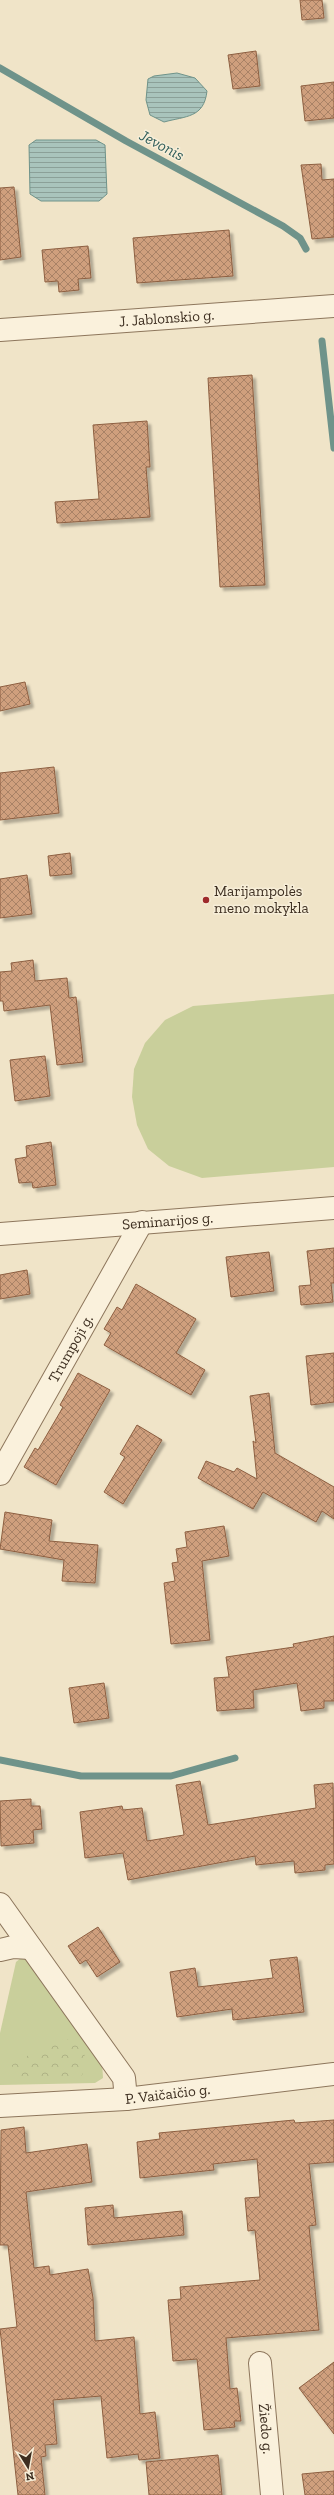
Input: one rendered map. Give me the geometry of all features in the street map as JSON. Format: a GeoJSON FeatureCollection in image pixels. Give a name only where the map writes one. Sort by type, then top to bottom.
{"type":"FeatureCollection","features":[{"type":"Feature","properties":{"kind":"street","name":"J. Jablonskio g."},"geometry":{"type":"LineString","coordinates":[[0,330],[334,306]]}},
{"type":"Feature","properties":{"kind":"street","name":"Seminarijos g."},"geometry":{"type":"LineString","coordinates":[[0,1234],[334,1208]]}},
{"type":"Feature","properties":{"kind":"street","name":"Trumpoji g."},"geometry":{"type":"LineString","coordinates":[[0,1474],[142,1222]]}},
{"type":"Feature","properties":{"kind":"street"},"geometry":{"type":"LineString","coordinates":[[0,1904],[124,2078],[126,2098]]}},
{"type":"Feature","properties":{"kind":"street"},"geometry":{"type":"LineString","coordinates":[[0,1950],[13,1947],[31,1948]]}},
{"type":"Feature","properties":{"kind":"street","name":"P. Vaičaičio g."},"geometry":{"type":"LineString","coordinates":[[0,2106],[126,2098],[334,2074]]}},
{"type":"Feature","properties":{"kind":"street","name":"Žiedo g."},"geometry":{"type":"LineString","coordinates":[[260,2363],[272,2495]]}},
{"type":"Feature","properties":{"kind":"green space"},"geometry":{"type":"Polygon","coordinates":[[[334,994],[334,1167],[202,1178],[169,1166],[148,1149],[137,1125],[132,1097],[134,1069],[145,1043],[165,1020],[193,1006],[334,994]]]}},
{"type":"Feature","properties":{"kind":"green space"},"geometry":{"type":"Polygon","coordinates":[[[21,1958],[29,1960],[102,2062],[103,2078],[95,2083],[0,2085],[0,2033],[16,1962],[21,1958]]]}},
{"type":"Feature","properties":{"kind":"green space"},"geometry":{"type":"Polygon","coordinates":[[[65,2039],[80,2043],[88,2064],[81,2077],[61,2080],[12,2080],[12,2065],[37,2050],[65,2039]]]}},
{"type":"Feature","properties":{"kind":"water"},"geometry":{"type":"Polygon","coordinates":[[[177,73],[195,78],[207,91],[205,100],[198,111],[193,114],[164,122],[150,115],[146,100],[148,79],[154,76],[177,73]]]}},
{"type":"Feature","properties":{"kind":"water"},"geometry":{"type":"Polygon","coordinates":[[[36,140],[96,140],[105,145],[107,194],[99,201],[41,201],[30,194],[29,145],[36,140]]]}},
{"type":"Feature","properties":{"kind":"building"},"geometry":{"type":"Polygon","coordinates":[[[300,0],[322,0],[324,18],[302,20],[300,0]]]}},
{"type":"Feature","properties":{"kind":"building"},"geometry":{"type":"Polygon","coordinates":[[[256,51],[260,86],[233,89],[228,55],[256,51]]]}},
{"type":"Feature","properties":{"kind":"building"},"geometry":{"type":"Polygon","coordinates":[[[334,82],[334,118],[305,121],[301,86],[334,82]]]}},
{"type":"Feature","properties":{"kind":"building"},"geometry":{"type":"Polygon","coordinates":[[[321,164],[322,180],[334,179],[334,237],[312,239],[301,165],[321,164]]]}},
{"type":"Feature","properties":{"kind":"building"},"geometry":{"type":"Polygon","coordinates":[[[14,187],[21,257],[0,260],[0,188],[14,187]]]}},
{"type":"Feature","properties":{"kind":"building"},"geometry":{"type":"Polygon","coordinates":[[[229,230],[233,276],[137,283],[133,238],[229,230]]]}},
{"type":"Feature","properties":{"kind":"building"},"geometry":{"type":"Polygon","coordinates":[[[88,246],[91,278],[78,279],[79,290],[59,292],[58,281],[45,282],[42,250],[88,246]]]}},
{"type":"Feature","properties":{"kind":"building"},"geometry":{"type":"Polygon","coordinates":[[[252,375],[265,585],[220,587],[208,378],[252,375]]]}},
{"type":"Feature","properties":{"kind":"building"},"geometry":{"type":"Polygon","coordinates":[[[147,421],[150,467],[146,467],[150,517],[57,523],[55,502],[99,499],[93,425],[147,421]]]}},
{"type":"Feature","properties":{"kind":"building"},"geometry":{"type":"Polygon","coordinates":[[[25,682],[30,704],[0,711],[0,687],[25,682]]]}},
{"type":"Feature","properties":{"kind":"building"},"geometry":{"type":"Polygon","coordinates":[[[54,767],[59,813],[0,820],[0,773],[54,767]]]}},
{"type":"Feature","properties":{"kind":"building"},"geometry":{"type":"Polygon","coordinates":[[[70,853],[72,874],[50,876],[48,856],[70,853]]]}},
{"type":"Feature","properties":{"kind":"building"},"geometry":{"type":"Polygon","coordinates":[[[27,875],[32,914],[0,918],[0,879],[27,875]]]}},
{"type":"Feature","properties":{"kind":"building"},"geometry":{"type":"Polygon","coordinates":[[[33,960],[35,981],[67,978],[69,998],[76,997],[83,1062],[57,1065],[50,1005],[4,1011],[3,1001],[0,1001],[0,972],[12,971],[11,963],[33,960]]]}},
{"type":"Feature","properties":{"kind":"building"},"geometry":{"type":"Polygon","coordinates":[[[45,1056],[50,1096],[15,1101],[10,1060],[45,1056]]]}},
{"type":"Feature","properties":{"kind":"building"},"geometry":{"type":"Polygon","coordinates":[[[51,1142],[56,1185],[33,1188],[32,1182],[19,1183],[15,1159],[27,1157],[26,1146],[51,1142]]]}},
{"type":"Feature","properties":{"kind":"building"},"geometry":{"type":"Polygon","coordinates":[[[334,1248],[334,1283],[331,1283],[333,1302],[301,1305],[299,1286],[311,1285],[307,1251],[334,1248]]]}},
{"type":"Feature","properties":{"kind":"building"},"geometry":{"type":"Polygon","coordinates":[[[269,1252],[274,1291],[231,1297],[226,1257],[269,1252]]]}},
{"type":"Feature","properties":{"kind":"building"},"geometry":{"type":"Polygon","coordinates":[[[27,1270],[30,1294],[0,1299],[0,1275],[27,1270]]]}},
{"type":"Feature","properties":{"kind":"building"},"geometry":{"type":"Polygon","coordinates":[[[136,1284],[196,1319],[176,1353],[205,1370],[191,1395],[104,1345],[111,1333],[104,1329],[117,1307],[122,1310],[136,1284]]]}},
{"type":"Feature","properties":{"kind":"building"},"geometry":{"type":"Polygon","coordinates":[[[334,1353],[334,1402],[311,1405],[306,1356],[334,1353]]]}},
{"type":"Feature","properties":{"kind":"building"},"geometry":{"type":"Polygon","coordinates":[[[78,1373],[110,1390],[56,1485],[24,1467],[35,1448],[38,1450],[63,1407],[60,1405],[78,1373]]]}},
{"type":"Feature","properties":{"kind":"building"},"geometry":{"type":"Polygon","coordinates":[[[269,1393],[275,1453],[334,1487],[334,1519],[322,1511],[316,1522],[263,1492],[253,1509],[198,1478],[206,1461],[234,1472],[237,1468],[257,1479],[253,1441],[256,1443],[250,1396],[269,1393]]]}},
{"type":"Feature","properties":{"kind":"building"},"geometry":{"type":"Polygon","coordinates":[[[137,1425],[162,1440],[123,1504],[104,1492],[125,1457],[120,1454],[137,1425]]]}},
{"type":"Feature","properties":{"kind":"building"},"geometry":{"type":"Polygon","coordinates":[[[5,1512],[52,1520],[49,1541],[98,1545],[95,1583],[62,1581],[64,1560],[0,1549],[5,1512]]]}},
{"type":"Feature","properties":{"kind":"building"},"geometry":{"type":"Polygon","coordinates":[[[224,1526],[229,1556],[202,1561],[210,1640],[171,1644],[164,1583],[175,1581],[172,1563],[178,1562],[176,1549],[187,1547],[185,1532],[224,1526]]]}},
{"type":"Feature","properties":{"kind":"building"},"geometry":{"type":"Polygon","coordinates":[[[334,1636],[334,1701],[324,1701],[324,1708],[301,1711],[297,1683],[253,1690],[254,1708],[217,1711],[214,1678],[229,1677],[226,1657],[294,1647],[293,1644],[334,1636]]]}},
{"type":"Feature","properties":{"kind":"building"},"geometry":{"type":"Polygon","coordinates":[[[104,1683],[109,1718],[74,1723],[69,1688],[104,1683]]]}},
{"type":"Feature","properties":{"kind":"building"},"geometry":{"type":"Polygon","coordinates":[[[200,1781],[208,1825],[316,1808],[314,1785],[333,1783],[334,1864],[325,1865],[325,1870],[295,1873],[294,1861],[256,1865],[255,1856],[128,1880],[123,1853],[85,1858],[80,1812],[122,1806],[123,1810],[142,1808],[147,1841],[184,1835],[176,1785],[200,1781]]]}},
{"type":"Feature","properties":{"kind":"building"},"geometry":{"type":"Polygon","coordinates":[[[31,1799],[31,1806],[40,1806],[42,1829],[33,1830],[34,1843],[1,1846],[0,1801],[31,1799]]]}},
{"type":"Feature","properties":{"kind":"building"},"geometry":{"type":"Polygon","coordinates":[[[98,1927],[120,1962],[97,1977],[86,1960],[80,1964],[68,1946],[98,1927]]]}},
{"type":"Feature","properties":{"kind":"building"},"geometry":{"type":"Polygon","coordinates":[[[297,1957],[304,2012],[233,2020],[232,2009],[177,2017],[170,1972],[195,1968],[198,1987],[273,1978],[270,1960],[297,1957]]]}},
{"type":"Feature","properties":{"kind":"building"},"geometry":{"type":"Polygon","coordinates":[[[294,2120],[295,2123],[334,2120],[334,2162],[309,2164],[316,2225],[309,2226],[319,2330],[226,2338],[230,2389],[237,2388],[241,2421],[234,2421],[235,2427],[204,2430],[197,2359],[173,2361],[168,2300],[181,2299],[180,2287],[260,2280],[255,2230],[248,2231],[245,2198],[260,2197],[257,2159],[213,2164],[214,2170],[140,2178],[137,2142],[160,2139],[159,2133],[294,2120]]]}},
{"type":"Feature","properties":{"kind":"building"},"geometry":{"type":"Polygon","coordinates":[[[24,2127],[26,2153],[87,2144],[92,2182],[26,2192],[34,2268],[49,2266],[50,2275],[88,2269],[93,2298],[95,2341],[134,2337],[140,2414],[155,2412],[160,2458],[139,2460],[138,2454],[107,2458],[101,2396],[53,2400],[57,2444],[45,2445],[46,2456],[41,2457],[45,2495],[18,2495],[0,2329],[17,2327],[8,2245],[0,2245],[1,2130],[24,2127]]]}},
{"type":"Feature","properties":{"kind":"building"},"geometry":{"type":"Polygon","coordinates":[[[113,2205],[114,2218],[182,2211],[184,2235],[88,2245],[85,2208],[113,2205]]]}},
{"type":"Feature","properties":{"kind":"building"},"geometry":{"type":"Polygon","coordinates":[[[334,2362],[334,2434],[299,2388],[334,2362]]]}},
{"type":"Feature","properties":{"kind":"building"},"geometry":{"type":"Polygon","coordinates":[[[218,2455],[222,2495],[149,2495],[146,2462],[218,2455]]]}},
{"type":"Feature","properties":{"kind":"building"},"geometry":{"type":"Polygon","coordinates":[[[334,2471],[334,2495],[305,2495],[302,2474],[334,2471]]]}},
{"type":"Feature","properties":{"kind":"waterway","name":"Jevonis"},"geometry":{"type":"LineString","coordinates":[[0,68],[126,141],[283,226],[300,238],[306,249]]}},
{"type":"Feature","properties":{"kind":"waterway","name":"Jevonis"},"geometry":{"type":"LineString","coordinates":[[322,341],[334,448]]}},
{"type":"Feature","properties":{"kind":"waterway"},"geometry":{"type":"LineString","coordinates":[[0,1760],[81,1776],[171,1776],[235,1758]]}},
{"type":"Feature","properties":{"kind":"place","name":"Marijampolės meno mokykla"},"geometry":{"type":"Point","coordinates":[206,900]}}]}
